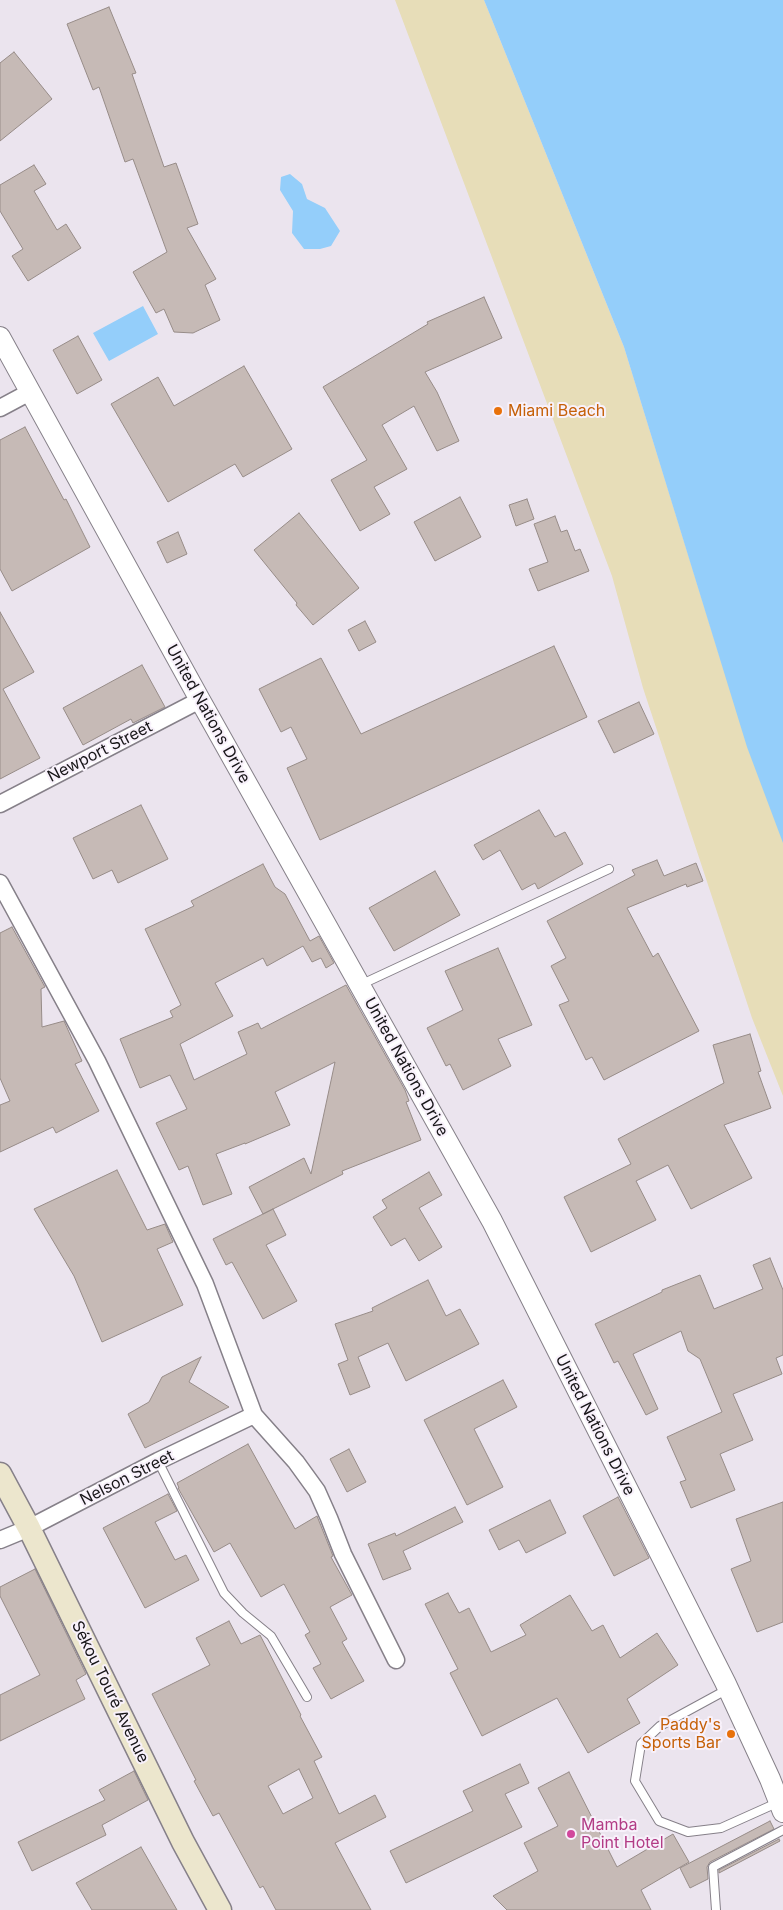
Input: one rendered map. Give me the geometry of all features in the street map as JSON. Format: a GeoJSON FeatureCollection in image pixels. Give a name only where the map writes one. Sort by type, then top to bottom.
{"type":"FeatureCollection","features":[{"type":"Feature","properties":{"kind":"main road","name":"Sékou Touré Avenue"},"geometry":{"type":"LineString","coordinates":[[0,1474],[29,1528],[183,1842],[220,1910]]}},
{"type":"Feature","properties":{"kind":"street","name":"United Nations Drive"},"geometry":{"type":"LineString","coordinates":[[0,337],[200,700],[492,1221],[728,1689],[782,1805]]}},
{"type":"Feature","properties":{"kind":"street"},"geometry":{"type":"LineString","coordinates":[[0,408],[30,392]]}},
{"type":"Feature","properties":{"kind":"street","name":"Newport Street"},"geometry":{"type":"LineString","coordinates":[[0,804],[200,700]]}},
{"type":"Feature","properties":{"kind":"street"},"geometry":{"type":"LineString","coordinates":[[0,883],[97,1061],[205,1284],[254,1415],[296,1462],[317,1491],[343,1554],[396,1660]]}},
{"type":"Feature","properties":{"kind":"street","name":"Nelson Street"},"geometry":{"type":"LineString","coordinates":[[0,1540],[29,1528],[158,1461],[254,1415]]}},
{"type":"Feature","properties":{"kind":"lane"},"geometry":{"type":"LineString","coordinates":[[360,985],[609,869]]}},
{"type":"Feature","properties":{"kind":"lane"},"geometry":{"type":"LineString","coordinates":[[158,1461],[224,1593],[243,1613],[271,1636],[307,1697]]}},
{"type":"Feature","properties":{"kind":"lane"},"geometry":{"type":"LineString","coordinates":[[728,1689],[660,1726],[641,1744],[635,1781],[658,1822],[688,1832],[721,1828],[782,1805]]}},
{"type":"Feature","properties":{"kind":"lane"},"geometry":{"type":"LineString","coordinates":[[716,1910],[714,1867],[783,1830]]}},
{"type":"Feature","properties":{"kind":"sand"},"geometry":{"type":"Polygon","coordinates":[[[395,0],[484,0],[624,347],[720,658],[783,839],[783,1096],[752,1018],[643,688],[612,576],[395,0]]]}},
{"type":"Feature","properties":{"kind":"water"},"geometry":{"type":"Polygon","coordinates":[[[484,0],[783,0],[783,843],[747,747],[624,347],[484,0]]]}},
{"type":"Feature","properties":{"kind":"water"},"geometry":{"type":"Polygon","coordinates":[[[290,174],[302,184],[307,199],[325,208],[340,231],[331,246],[320,249],[304,249],[292,233],[293,211],[280,190],[281,177],[290,174]]]}},
{"type":"Feature","properties":{"kind":"water"},"geometry":{"type":"Polygon","coordinates":[[[143,306],[158,334],[109,361],[93,333],[143,306]]]}},
{"type":"Feature","properties":{"kind":"building"},"geometry":{"type":"Polygon","coordinates":[[[109,7],[136,73],[132,74],[164,167],[176,163],[198,224],[187,228],[216,279],[205,285],[220,320],[193,333],[174,332],[164,309],[156,313],[133,272],[167,252],[133,159],[125,162],[99,87],[93,90],[67,24],[109,7]]]}},
{"type":"Feature","properties":{"kind":"building"},"geometry":{"type":"Polygon","coordinates":[[[14,52],[52,99],[0,141],[0,63],[14,52]]]}},
{"type":"Feature","properties":{"kind":"building"},"geometry":{"type":"Polygon","coordinates":[[[34,165],[46,184],[34,191],[57,230],[66,224],[81,248],[28,281],[12,256],[23,249],[0,211],[0,185],[34,165]]]}},
{"type":"Feature","properties":{"kind":"building"},"geometry":{"type":"Polygon","coordinates":[[[484,297],[502,338],[425,372],[437,392],[459,441],[437,451],[414,406],[382,425],[407,469],[374,487],[390,514],[360,531],[331,480],[367,460],[323,387],[428,324],[427,322],[484,297]]]}},
{"type":"Feature","properties":{"kind":"building"},"geometry":{"type":"Polygon","coordinates":[[[78,336],[102,380],[77,394],[53,350],[78,336]]]}},
{"type":"Feature","properties":{"kind":"building"},"geometry":{"type":"Polygon","coordinates":[[[244,366],[292,449],[243,477],[235,464],[168,502],[111,404],[158,377],[174,406],[244,366]]]}},
{"type":"Feature","properties":{"kind":"building"},"geometry":{"type":"Polygon","coordinates":[[[25,427],[64,500],[66,499],[90,547],[12,591],[0,569],[0,440],[25,427]]]}},
{"type":"Feature","properties":{"kind":"building"},"geometry":{"type":"Polygon","coordinates":[[[460,497],[481,537],[435,561],[414,522],[460,497]]]}},
{"type":"Feature","properties":{"kind":"building"},"geometry":{"type":"Polygon","coordinates":[[[527,499],[534,519],[516,526],[509,505],[527,499]]]}},
{"type":"Feature","properties":{"kind":"building"},"geometry":{"type":"Polygon","coordinates":[[[299,513],[359,588],[313,625],[254,550],[299,513]]]}},
{"type":"Feature","properties":{"kind":"building"},"geometry":{"type":"Polygon","coordinates":[[[555,516],[561,532],[567,530],[575,551],[580,549],[589,571],[538,591],[529,569],[548,562],[534,524],[555,516]]]}},
{"type":"Feature","properties":{"kind":"building"},"geometry":{"type":"Polygon","coordinates":[[[178,532],[187,554],[167,563],[157,542],[178,532]]]}},
{"type":"Feature","properties":{"kind":"building"},"geometry":{"type":"Polygon","coordinates":[[[0,612],[34,672],[3,689],[40,758],[0,779],[0,612]]]}},
{"type":"Feature","properties":{"kind":"building"},"geometry":{"type":"Polygon","coordinates":[[[365,621],[376,642],[359,651],[348,630],[365,621]]]}},
{"type":"Feature","properties":{"kind":"building"},"geometry":{"type":"Polygon","coordinates":[[[554,646],[587,717],[320,840],[287,768],[307,759],[291,727],[281,732],[259,689],[321,658],[361,734],[554,646]]]}},
{"type":"Feature","properties":{"kind":"building"},"geometry":{"type":"Polygon","coordinates":[[[142,665],[165,707],[133,723],[131,719],[83,745],[63,708],[142,665]]]}},
{"type":"Feature","properties":{"kind":"building"},"geometry":{"type":"Polygon","coordinates":[[[639,702],[654,734],[614,753],[598,721],[639,702]]]}},
{"type":"Feature","properties":{"kind":"building"},"geometry":{"type":"Polygon","coordinates":[[[141,805],[168,859],[118,883],[112,870],[93,879],[73,838],[141,805]]]}},
{"type":"Feature","properties":{"kind":"building"},"geometry":{"type":"Polygon","coordinates":[[[539,810],[555,837],[565,832],[583,864],[538,889],[535,883],[522,890],[500,850],[483,860],[474,845],[539,810]]]}},
{"type":"Feature","properties":{"kind":"building"},"geometry":{"type":"Polygon","coordinates":[[[657,860],[664,876],[696,863],[703,881],[687,887],[686,884],[627,908],[653,957],[658,953],[699,1031],[604,1080],[592,1057],[586,1060],[559,1005],[569,1001],[551,966],[566,958],[547,921],[635,875],[632,870],[657,860]]]}},
{"type":"Feature","properties":{"kind":"building"},"geometry":{"type":"Polygon","coordinates":[[[263,864],[275,887],[285,894],[310,941],[319,936],[334,963],[326,968],[321,958],[312,962],[303,946],[267,966],[263,958],[215,983],[233,1016],[180,1044],[194,1080],[247,1054],[238,1032],[258,1023],[261,1029],[346,985],[405,1090],[409,1101],[406,1102],[421,1140],[342,1171],[343,1174],[263,1214],[249,1187],[304,1158],[311,1174],[335,1062],[275,1092],[290,1125],[216,1154],[232,1194],[203,1205],[188,1166],[179,1170],[156,1123],[187,1109],[170,1075],[140,1088],[120,1039],[173,1017],[170,1011],[181,1005],[145,929],[194,906],[191,901],[263,864]]]}},
{"type":"Feature","properties":{"kind":"building"},"geometry":{"type":"Polygon","coordinates":[[[435,871],[460,915],[394,951],[369,908],[435,871]]]}},
{"type":"Feature","properties":{"kind":"building"},"geometry":{"type":"Polygon","coordinates":[[[12,927],[45,987],[41,989],[42,1027],[64,1021],[82,1061],[75,1064],[99,1111],[56,1133],[53,1127],[0,1152],[0,1105],[10,1101],[0,1078],[0,933],[12,927]]]}},
{"type":"Feature","properties":{"kind":"building"},"geometry":{"type":"Polygon","coordinates":[[[498,948],[532,1025],[498,1039],[511,1066],[463,1090],[450,1064],[446,1066],[427,1028],[463,1010],[445,971],[498,948]]]}},
{"type":"Feature","properties":{"kind":"building"},"geometry":{"type":"Polygon","coordinates":[[[750,1034],[761,1071],[758,1072],[771,1108],[724,1125],[752,1178],[691,1209],[668,1165],[636,1181],[656,1220],[591,1252],[564,1197],[631,1164],[618,1139],[724,1083],[713,1045],[750,1034]]]}},
{"type":"Feature","properties":{"kind":"building"},"geometry":{"type":"Polygon","coordinates":[[[117,1170],[147,1230],[165,1224],[173,1242],[157,1249],[183,1305],[102,1342],[74,1276],[34,1209],[117,1170]]]}},
{"type":"Feature","properties":{"kind":"building"},"geometry":{"type":"Polygon","coordinates":[[[429,1172],[442,1195],[419,1208],[442,1247],[419,1261],[405,1238],[391,1246],[373,1217],[387,1208],[382,1200],[429,1172]]]}},
{"type":"Feature","properties":{"kind":"building"},"geometry":{"type":"Polygon","coordinates":[[[273,1209],[286,1235],[266,1245],[297,1301],[263,1319],[232,1262],[226,1265],[213,1239],[273,1209]]]}},
{"type":"Feature","properties":{"kind":"building"},"geometry":{"type":"Polygon","coordinates":[[[770,1258],[783,1290],[783,1355],[776,1358],[782,1374],[733,1394],[753,1440],[720,1454],[735,1490],[691,1508],[680,1482],[686,1480],[667,1437],[722,1412],[700,1359],[688,1351],[681,1331],[633,1354],[658,1409],[646,1415],[618,1361],[614,1363],[595,1324],[662,1292],[662,1290],[700,1275],[714,1309],[763,1289],[753,1265],[770,1258]]]}},
{"type":"Feature","properties":{"kind":"building"},"geometry":{"type":"Polygon","coordinates":[[[428,1280],[446,1316],[460,1309],[479,1344],[406,1381],[388,1343],[358,1357],[370,1387],[350,1395],[338,1364],[348,1360],[335,1324],[373,1311],[372,1308],[428,1280]]]}},
{"type":"Feature","properties":{"kind":"building"},"geometry":{"type":"Polygon","coordinates":[[[201,1357],[189,1382],[229,1407],[145,1448],[128,1414],[149,1402],[162,1377],[201,1357]]]}},
{"type":"Feature","properties":{"kind":"building"},"geometry":{"type":"Polygon","coordinates":[[[503,1380],[517,1407],[474,1429],[503,1487],[467,1505],[424,1420],[503,1380]]]}},
{"type":"Feature","properties":{"kind":"building"},"geometry":{"type":"Polygon","coordinates":[[[248,1444],[295,1529],[317,1516],[333,1556],[331,1557],[352,1595],[330,1607],[347,1639],[342,1642],[364,1681],[331,1699],[313,1668],[321,1664],[305,1635],[310,1632],[284,1584],[261,1597],[230,1543],[214,1552],[178,1488],[177,1483],[248,1444]]]}},
{"type":"Feature","properties":{"kind":"building"},"geometry":{"type":"Polygon","coordinates":[[[349,1449],[366,1482],[347,1492],[330,1459],[349,1449]]]}},
{"type":"Feature","properties":{"kind":"building"},"geometry":{"type":"Polygon","coordinates":[[[168,1494],[177,1511],[155,1522],[175,1560],[186,1555],[199,1580],[145,1608],[103,1528],[168,1494]]]}},
{"type":"Feature","properties":{"kind":"building"},"geometry":{"type":"Polygon","coordinates":[[[618,1497],[649,1558],[614,1576],[583,1516],[618,1497]]]}},
{"type":"Feature","properties":{"kind":"building"},"geometry":{"type":"Polygon","coordinates":[[[550,1500],[566,1533],[526,1553],[519,1540],[499,1550],[489,1530],[550,1500]]]}},
{"type":"Feature","properties":{"kind":"building"},"geometry":{"type":"Polygon","coordinates":[[[783,1502],[783,1622],[757,1632],[731,1569],[751,1561],[736,1519],[783,1502]]]}},
{"type":"Feature","properties":{"kind":"building"},"geometry":{"type":"Polygon","coordinates":[[[455,1507],[463,1522],[403,1551],[411,1569],[383,1580],[368,1544],[395,1533],[396,1536],[455,1507]]]}},
{"type":"Feature","properties":{"kind":"building"},"geometry":{"type":"Polygon","coordinates":[[[35,1569],[86,1674],[76,1680],[85,1699],[0,1741],[0,1695],[40,1675],[0,1596],[0,1587],[35,1569]]]}},
{"type":"Feature","properties":{"kind":"building"},"geometry":{"type":"Polygon","coordinates":[[[448,1593],[459,1613],[469,1608],[491,1652],[526,1635],[520,1625],[570,1595],[592,1631],[603,1625],[620,1658],[657,1633],[678,1665],[627,1699],[640,1723],[588,1753],[557,1698],[482,1736],[450,1673],[458,1669],[425,1604],[448,1593]]]}},
{"type":"Feature","properties":{"kind":"building"},"geometry":{"type":"Polygon","coordinates":[[[229,1621],[241,1644],[260,1635],[322,1757],[314,1761],[339,1814],[375,1795],[386,1817],[335,1843],[371,1910],[276,1910],[263,1886],[260,1888],[219,1813],[213,1816],[152,1694],[210,1665],[196,1638],[229,1621]],[[299,1769],[268,1786],[283,1814],[313,1798],[299,1769]]]}},
{"type":"Feature","properties":{"kind":"building"},"geometry":{"type":"Polygon","coordinates":[[[520,1764],[529,1783],[505,1794],[522,1827],[406,1883],[390,1851],[473,1811],[463,1791],[520,1764]]]}},
{"type":"Feature","properties":{"kind":"building"},"geometry":{"type":"Polygon","coordinates":[[[134,1771],[148,1800],[102,1825],[106,1835],[32,1871],[18,1842],[105,1800],[99,1790],[134,1771]]]}},
{"type":"Feature","properties":{"kind":"building"},"geometry":{"type":"Polygon","coordinates":[[[569,1772],[617,1867],[673,1834],[689,1862],[641,1890],[651,1910],[507,1910],[493,1896],[538,1871],[524,1843],[558,1826],[538,1788],[569,1772]]]}},
{"type":"Feature","properties":{"kind":"building"},"geometry":{"type":"Polygon","coordinates":[[[770,1821],[774,1829],[710,1862],[707,1867],[708,1879],[690,1888],[680,1868],[770,1821]]]}},
{"type":"Feature","properties":{"kind":"building"},"geometry":{"type":"Polygon","coordinates":[[[779,1839],[780,1841],[719,1873],[719,1870],[779,1839]]]}},
{"type":"Feature","properties":{"kind":"building"},"geometry":{"type":"Polygon","coordinates":[[[141,1847],[177,1910],[92,1910],[76,1883],[141,1847]]]}},
{"type":"Feature","properties":{"kind":"place","name":"Miami Beach"},"geometry":{"type":"Point","coordinates":[498,411]}},
{"type":"Feature","properties":{"kind":"place","name":"Paddy's Sports Bar"},"geometry":{"type":"Point","coordinates":[731,1734]}},
{"type":"Feature","properties":{"kind":"place","name":"Mamba Point Hotel"},"geometry":{"type":"Point","coordinates":[571,1834]}}]}
